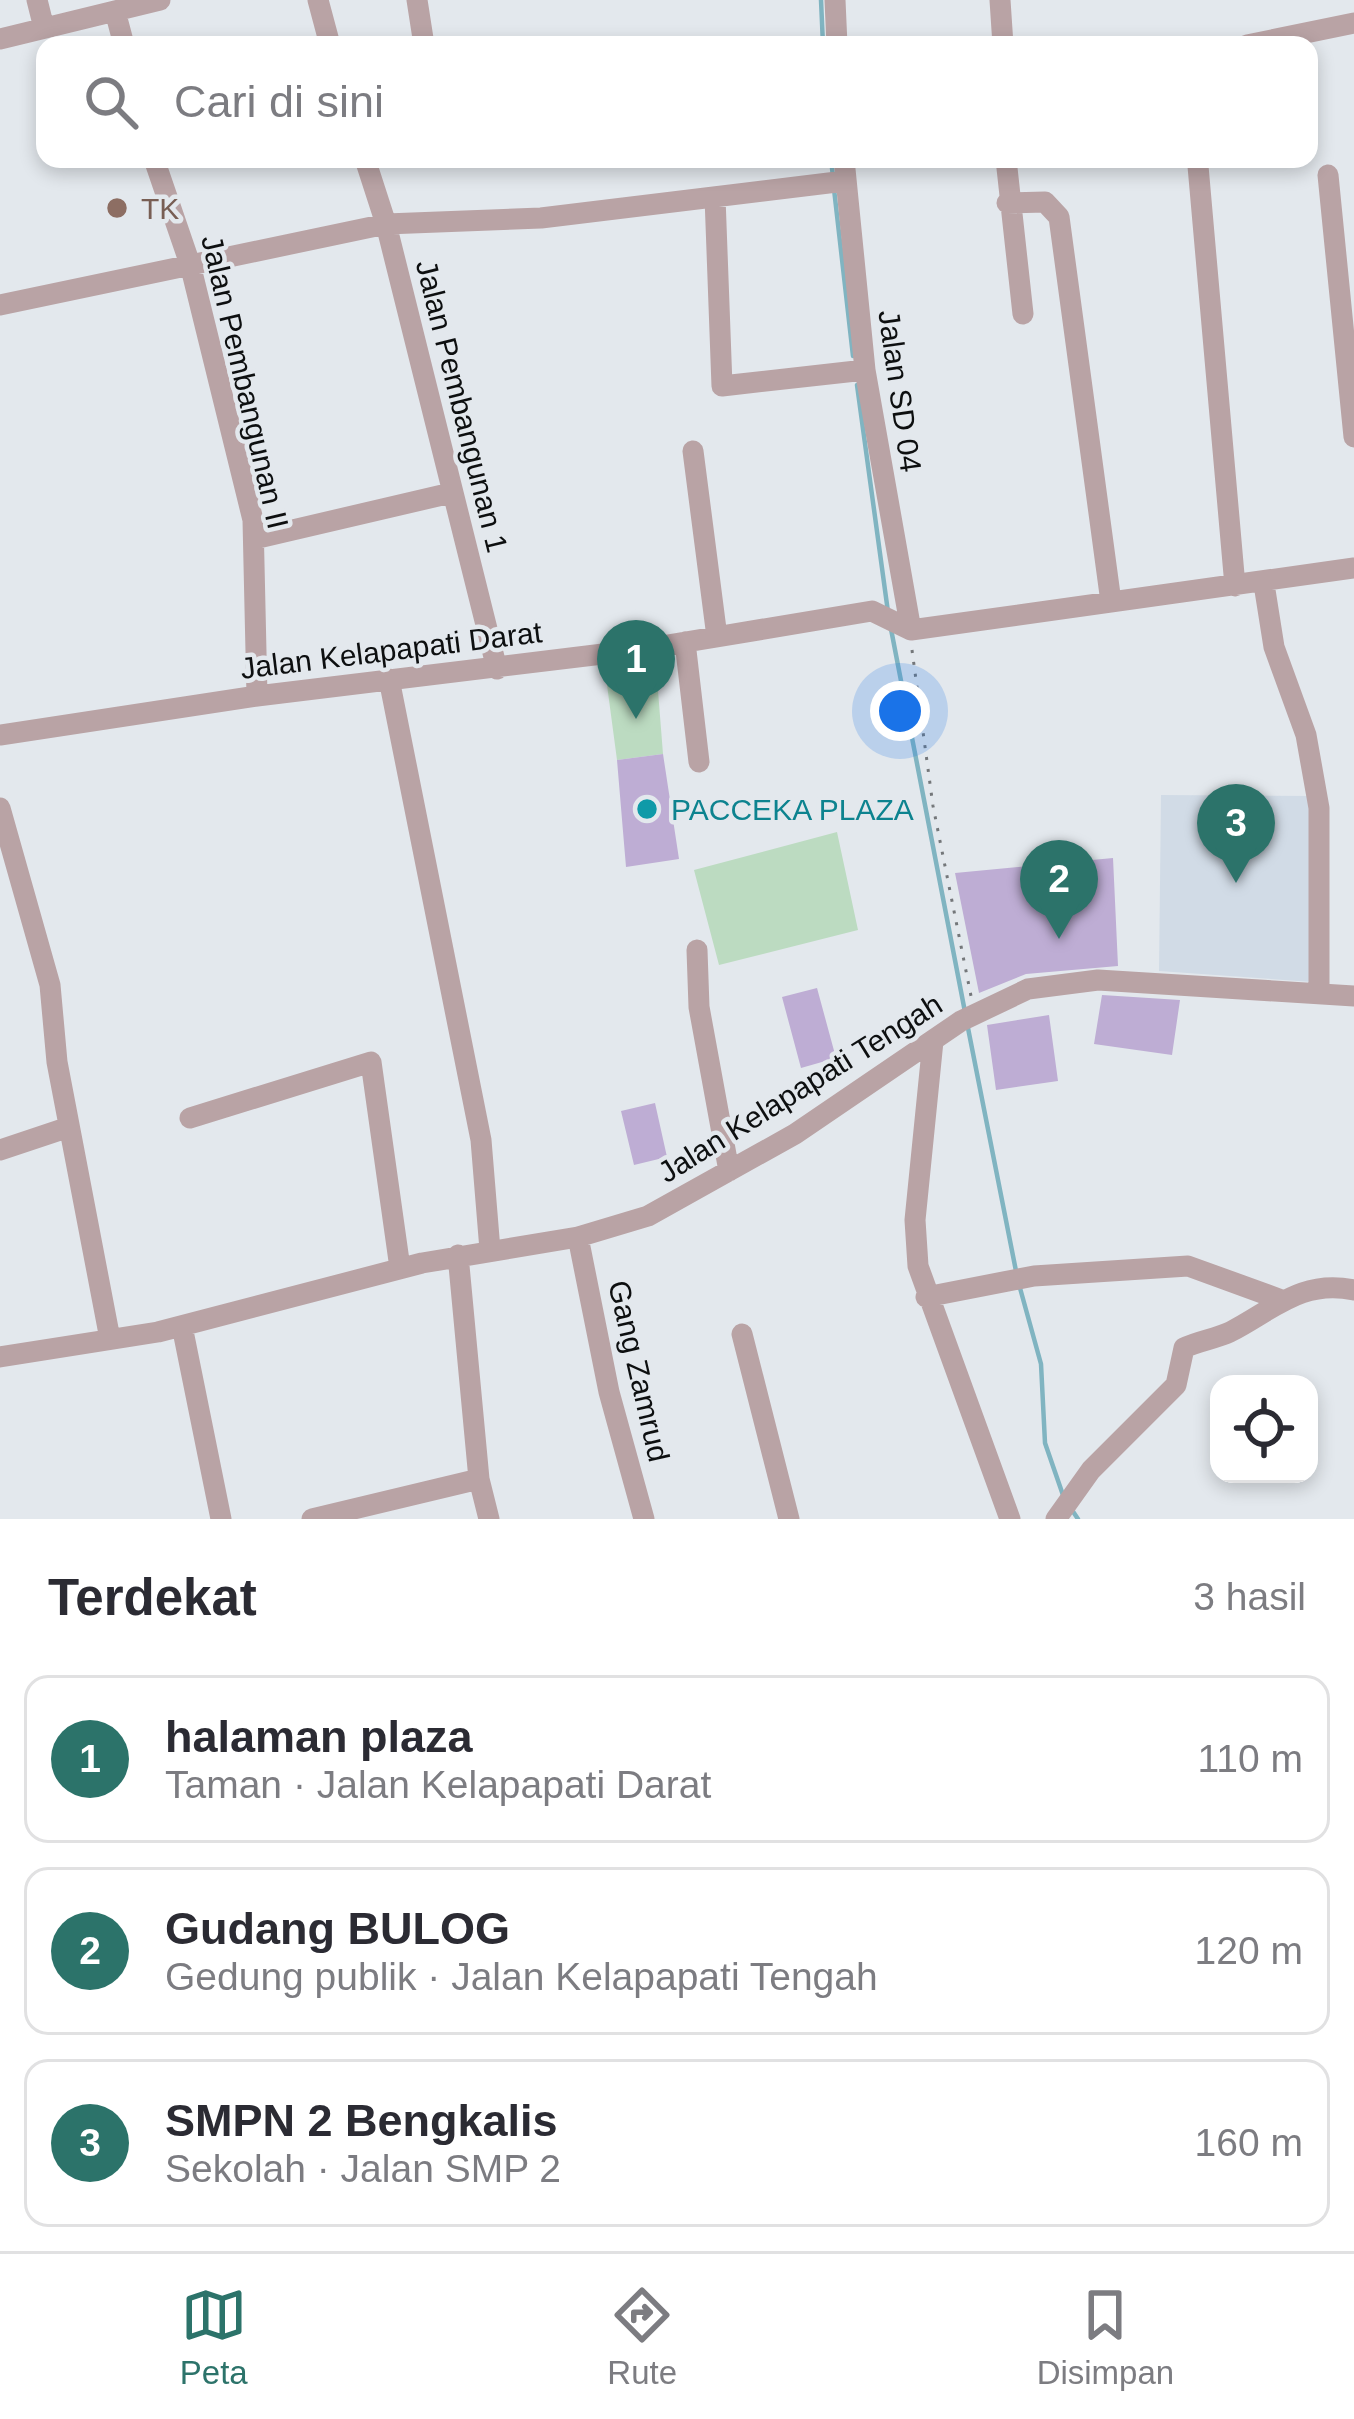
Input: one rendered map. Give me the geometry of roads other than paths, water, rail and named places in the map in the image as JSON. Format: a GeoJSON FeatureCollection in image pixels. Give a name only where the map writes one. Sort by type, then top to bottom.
{"type":"FeatureCollection","features":[{"type":"Feature","properties":{"kind":"street"},"geometry":{"type":"LineString","coordinates":[[37,0],[44,28]]}},
{"type":"Feature","properties":{"kind":"street"},"geometry":{"type":"LineString","coordinates":[[0,39],[160,0]]}},
{"type":"Feature","properties":{"kind":"street"},"geometry":{"type":"LineString","coordinates":[[318,0],[328,36]]}},
{"type":"Feature","properties":{"kind":"street"},"geometry":{"type":"LineString","coordinates":[[418,0],[423,36]]}},
{"type":"Feature","properties":{"kind":"street"},"geometry":{"type":"LineString","coordinates":[[835,0],[837,36]]}},
{"type":"Feature","properties":{"kind":"street"},"geometry":{"type":"LineString","coordinates":[[1000,0],[1002,36]]}},
{"type":"Feature","properties":{"kind":"street"},"geometry":{"type":"LineString","coordinates":[[115,10],[122,36]]}},
{"type":"Feature","properties":{"kind":"street"},"geometry":{"type":"LineString","coordinates":[[1291,36],[1354,23]]}},
{"type":"Feature","properties":{"kind":"street","name":"Jalan Pembangunan II"},"geometry":{"type":"LineString","coordinates":[[157,168],[190,264],[254,539],[257,696]]}},
{"type":"Feature","properties":{"kind":"street","name":"Jalan Pembangunan 1"},"geometry":{"type":"LineString","coordinates":[[368,168],[386,224],[496,669]]}},
{"type":"Feature","properties":{"kind":"street"},"geometry":{"type":"LineString","coordinates":[[1006,168],[1023,314]]}},
{"type":"Feature","properties":{"kind":"street"},"geometry":{"type":"LineString","coordinates":[[1198,168],[1235,586]]}},
{"type":"Feature","properties":{"kind":"street"},"geometry":{"type":"LineString","coordinates":[[1328,175],[1354,437]]}},
{"type":"Feature","properties":{"kind":"street"},"geometry":{"type":"LineString","coordinates":[[0,305],[386,224],[542,218],[838,176]]}},
{"type":"Feature","properties":{"kind":"street","name":"Jalan SD 04"},"geometry":{"type":"LineString","coordinates":[[838,176],[859,371],[911,630]]}},
{"type":"Feature","properties":{"kind":"street"},"geometry":{"type":"LineString","coordinates":[[715,197],[722,386],[859,371]]}},
{"type":"Feature","properties":{"kind":"street"},"geometry":{"type":"LineString","coordinates":[[1007,203],[1045,202],[1060,217],[1111,602]]}},
{"type":"Feature","properties":{"kind":"street"},"geometry":{"type":"LineString","coordinates":[[693,451],[717,637]]}},
{"type":"Feature","properties":{"kind":"street"},"geometry":{"type":"LineString","coordinates":[[254,539],[451,493]]}},
{"type":"Feature","properties":{"kind":"street"},"geometry":{"type":"LineString","coordinates":[[911,630],[1354,568]]}},
{"type":"Feature","properties":{"kind":"street"},"geometry":{"type":"LineString","coordinates":[[1264,584],[1274,646],[1306,735],[1319,808],[1319,990]]}},
{"type":"Feature","properties":{"kind":"street","name":"Jalan Kelapapati Darat"},"geometry":{"type":"LineString","coordinates":[[0,735],[257,696],[685,642],[872,610],[911,630]]}},
{"type":"Feature","properties":{"kind":"street"},"geometry":{"type":"LineString","coordinates":[[685,642],[699,762]]}},
{"type":"Feature","properties":{"kind":"street"},"geometry":{"type":"LineString","coordinates":[[389,679],[481,1140],[490,1250]]}},
{"type":"Feature","properties":{"kind":"street"},"geometry":{"type":"LineString","coordinates":[[0,808],[50,985],[69,1127],[110,1340]]}},
{"type":"Feature","properties":{"kind":"street"},"geometry":{"type":"LineString","coordinates":[[697,950],[699,1007],[729,1172]]}},
{"type":"Feature","properties":{"kind":"street","name":"Jalan Kelapapati Tengah"},"geometry":{"type":"LineString","coordinates":[[0,1357],[182,1326],[458,1255],[578,1237],[675,1204],[795,1134],[968,1018],[1028,988],[1085,980],[1319,990],[1354,996]]}},
{"type":"Feature","properties":{"kind":"street"},"geometry":{"type":"LineString","coordinates":[[933,1041],[915,1220],[926,1297],[1010,1519]]}},
{"type":"Feature","properties":{"kind":"street"},"geometry":{"type":"LineString","coordinates":[[190,1118],[370,1061],[400,1268]]}},
{"type":"Feature","properties":{"kind":"street"},"geometry":{"type":"LineString","coordinates":[[0,1150],[69,1127]]}},
{"type":"Feature","properties":{"kind":"street","name":"Gang Zamrud"},"geometry":{"type":"LineString","coordinates":[[578,1237],[609,1392],[644,1519]]}},
{"type":"Feature","properties":{"kind":"street"},"geometry":{"type":"LineString","coordinates":[[458,1255],[479,1479],[489,1519]]}},
{"type":"Feature","properties":{"kind":"street"},"geometry":{"type":"LineString","coordinates":[[926,1297],[1034,1276],[1198,1267],[1279,1300]]}},
{"type":"Feature","properties":{"kind":"street"},"geometry":{"type":"LineString","coordinates":[[1059,1516],[1081,1484],[1176,1385],[1184,1348],[1226,1334],[1279,1300],[1328,1286],[1354,1290]]}},
{"type":"Feature","properties":{"kind":"street"},"geometry":{"type":"LineString","coordinates":[[182,1326],[221,1519]]}},
{"type":"Feature","properties":{"kind":"street"},"geometry":{"type":"LineString","coordinates":[[742,1334],[790,1519]]}},
{"type":"Feature","properties":{"kind":"street"},"geometry":{"type":"LineString","coordinates":[[312,1519],[379,1511],[479,1479]]}},
{"type":"Feature","properties":{"kind":"waterway"},"geometry":{"type":"LineString","coordinates":[[821,0],[823,36]]}},
{"type":"Feature","properties":{"kind":"waterway"},"geometry":{"type":"LineString","coordinates":[[832,168],[833,177]]}},
{"type":"Feature","properties":{"kind":"waterway"},"geometry":{"type":"LineString","coordinates":[[834,189],[853,356]]}},
{"type":"Feature","properties":{"kind":"waterway"},"geometry":{"type":"LineString","coordinates":[[857,385],[888,612]]}},
{"type":"Feature","properties":{"kind":"waterway"},"geometry":{"type":"LineString","coordinates":[[891,629],[965,1012]]}},
{"type":"Feature","properties":{"kind":"waterway"},"geometry":{"type":"LineString","coordinates":[[967,1023],[1016,1271]]}},
{"type":"Feature","properties":{"kind":"waterway"},"geometry":{"type":"LineString","coordinates":[[1020,1288],[1041,1364],[1045,1443],[1064,1498]]}},
{"type":"Feature","properties":{"kind":"waterway"},"geometry":{"type":"LineString","coordinates":[[1070,1507],[1078,1519]]}},
{"type":"Feature","properties":{"kind":"place","name":"TK"},"geometry":{"type":"Point","coordinates":[117,208]}},
{"type":"Feature","properties":{"kind":"place","name":"halaman plaza"},"geometry":{"type":"Point","coordinates":[636,719]}},
{"type":"Feature","properties":{"kind":"place","name":"PACCEKA PLAZA"},"geometry":{"type":"Point","coordinates":[647,809]}},
{"type":"Feature","properties":{"kind":"place","name":"SMPN 2 Bengkalis"},"geometry":{"type":"Point","coordinates":[1236,883]}},
{"type":"Feature","properties":{"kind":"place","name":"Gudang BULOG"},"geometry":{"type":"Point","coordinates":[1059,939]}}]}
